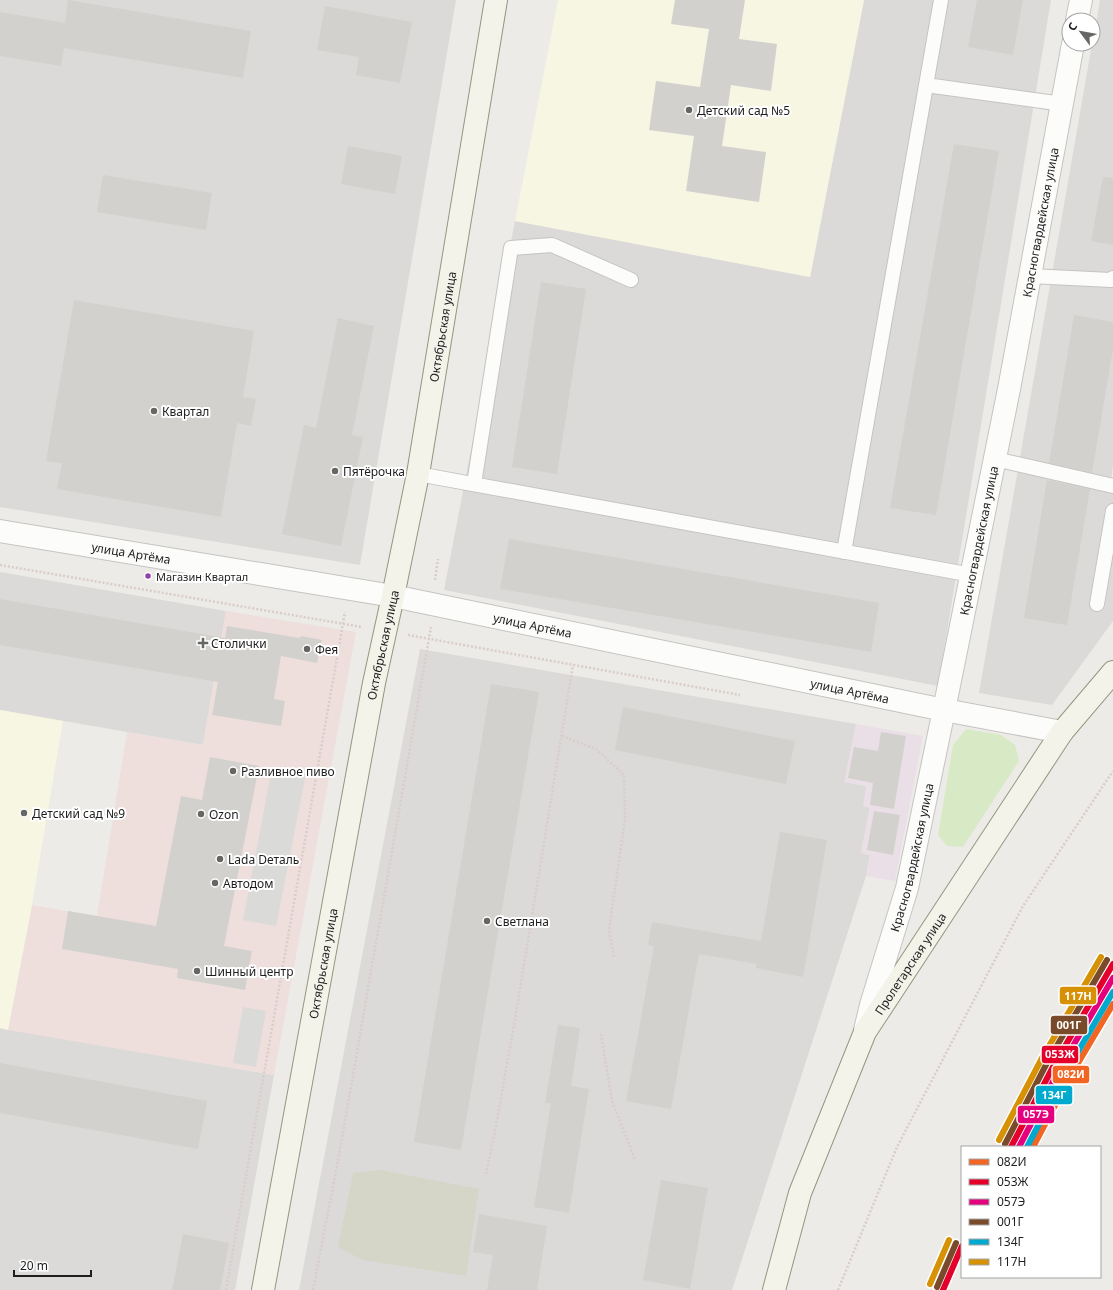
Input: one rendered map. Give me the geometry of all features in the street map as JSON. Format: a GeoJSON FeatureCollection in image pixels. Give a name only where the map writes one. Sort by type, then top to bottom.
{"type":"FeatureCollection","features":[{"type":"Feature","properties":{"kind":"street","name":"Октябрьская улица"},"geometry":{"type":"LineString","coordinates":[[263,1290],[372,690],[418,474],[496,0]]}},
{"type":"Feature","properties":{"kind":"street"},"geometry":{"type":"LineString","coordinates":[[1079,12],[1081,0]]}},
{"type":"Feature","properties":{"kind":"street","name":"Красногвардейская улица"},"geometry":{"type":"LineString","coordinates":[[865,1032],[871,1005],[906,888],[944,710],[995,459],[1072,52]]}},
{"type":"Feature","properties":{"kind":"street","name":"улица Артёма"},"geometry":{"type":"LineString","coordinates":[[0,531],[393,596],[944,710],[1062,732]]}},
{"type":"Feature","properties":{"kind":"street","name":"Пролетарская улица"},"geometry":{"type":"LineString","coordinates":[[774,1290],[800,1193],[865,1032],[1062,732],[1113,672]]}},
{"type":"Feature","properties":{"kind":"lane"},"geometry":{"type":"LineString","coordinates":[[844,552],[941,0]]}},
{"type":"Feature","properties":{"kind":"lane"},"geometry":{"type":"LineString","coordinates":[[926,85],[1063,104]]}},
{"type":"Feature","properties":{"kind":"lane"},"geometry":{"type":"LineString","coordinates":[[474,484],[511,248],[552,245],[631,280]]}},
{"type":"Feature","properties":{"kind":"lane"},"geometry":{"type":"LineString","coordinates":[[1030,276],[1111,280],[1113,278]]}},
{"type":"Feature","properties":{"kind":"lane"},"geometry":{"type":"LineString","coordinates":[[995,459],[1113,486]]}},
{"type":"Feature","properties":{"kind":"lane"},"geometry":{"type":"LineString","coordinates":[[418,474],[972,575]]}},
{"type":"Feature","properties":{"kind":"lane"},"geometry":{"type":"LineString","coordinates":[[1097,604],[1113,511]]}},
{"type":"Feature","properties":{"kind":"path"},"geometry":{"type":"LineString","coordinates":[[313,1290],[340,1150],[429,639],[438,559]]}},
{"type":"Feature","properties":{"kind":"path"},"geometry":{"type":"LineString","coordinates":[[0,565],[385,631],[745,696]]}},
{"type":"Feature","properties":{"kind":"path"},"geometry":{"type":"LineString","coordinates":[[226,1290],[348,589]]}},
{"type":"Feature","properties":{"kind":"path"},"geometry":{"type":"LineString","coordinates":[[486,1174],[513,1030],[573,665]]}},
{"type":"Feature","properties":{"kind":"path"},"geometry":{"type":"LineString","coordinates":[[562,736],[596,749],[624,775],[625,819],[609,930],[614,957]]}},
{"type":"Feature","properties":{"kind":"path"},"geometry":{"type":"LineString","coordinates":[[838,1290],[897,1147],[1023,906],[1113,771]]}},
{"type":"Feature","properties":{"kind":"path"},"geometry":{"type":"LineString","coordinates":[[601,1034],[612,1101],[635,1160]]}},
{"type":"Feature","properties":{"kind":"shaded area"},"geometry":{"type":"Polygon","coordinates":[[[0,0],[456,0],[360,565],[0,507],[0,0]]]}},
{"type":"Feature","properties":{"kind":"shaded area","name":"Детский сад №5"},"geometry":{"type":"Polygon","coordinates":[[[558,0],[864,0],[810,277],[515,221],[558,0]]]}},
{"type":"Feature","properties":{"kind":"shaded area"},"geometry":{"type":"Polygon","coordinates":[[[864,0],[1051,0],[938,686],[444,590],[515,221],[810,277],[864,0]]]}},
{"type":"Feature","properties":{"kind":"shaded area"},"geometry":{"type":"Polygon","coordinates":[[[1100,0],[1113,0],[1113,465],[1111,480],[1113,481],[1113,621],[1052,705],[979,693],[1091,52],[1101,52],[1101,12],[1098,12],[1100,0]]]}},
{"type":"Feature","properties":{"kind":"shaded area"},"geometry":{"type":"Polygon","coordinates":[[[0,572],[226,611],[203,745],[0,710],[0,572]]]}},
{"type":"Feature","properties":{"kind":"shaded area"},"geometry":{"type":"Polygon","coordinates":[[[226,611],[356,632],[274,1075],[8,1030],[32,905],[97,916],[127,732],[203,745],[226,611]]]}},
{"type":"Feature","properties":{"kind":"shaded area"},"geometry":{"type":"Polygon","coordinates":[[[420,649],[856,724],[845,782],[866,786],[870,807],[861,853],[870,855],[866,876],[732,1290],[299,1290],[420,649]]]}},
{"type":"Feature","properties":{"kind":"shaded area","name":"Детский сад №9"},"geometry":{"type":"Polygon","coordinates":[[[0,710],[63,721],[32,905],[8,1030],[0,1028],[0,710]]]}},
{"type":"Feature","properties":{"kind":"shaded area"},"geometry":{"type":"Polygon","coordinates":[[[856,724],[923,736],[895,881],[866,876],[870,855],[861,853],[870,808],[863,806],[866,786],[844,782],[856,724]]]}},
{"type":"Feature","properties":{"kind":"shaded area"},"geometry":{"type":"Polygon","coordinates":[[[272,768],[306,774],[276,926],[243,920],[272,768]]]}},
{"type":"Feature","properties":{"kind":"shaded area"},"geometry":{"type":"Polygon","coordinates":[[[243,1007],[266,1011],[256,1067],[233,1063],[243,1007]]]}},
{"type":"Feature","properties":{"kind":"shaded area"},"geometry":{"type":"Polygon","coordinates":[[[0,1028],[274,1075],[235,1290],[0,1290],[0,1028]]]}},
{"type":"Feature","properties":{"kind":"shaded area"},"geometry":{"type":"Polygon","coordinates":[[[381,1170],[479,1189],[466,1276],[362,1260],[338,1247],[353,1173],[381,1170]]]}},
{"type":"Feature","properties":{"kind":"green space"},"geometry":{"type":"Polygon","coordinates":[[[966,729],[1001,735],[1015,745],[1019,761],[963,847],[947,846],[938,835],[953,745],[966,729]]]}},
{"type":"Feature","properties":{"kind":"building"},"geometry":{"type":"Polygon","coordinates":[[[68,0],[251,31],[243,78],[64,48],[61,66],[0,56],[0,12],[65,23],[68,0]]]}},
{"type":"Feature","properties":{"kind":"building"},"geometry":{"type":"Polygon","coordinates":[[[675,0],[745,0],[739,39],[777,44],[771,91],[731,85],[722,146],[766,152],[759,202],[686,191],[694,136],[649,130],[656,81],[700,87],[709,29],[671,24],[675,0]]]}},
{"type":"Feature","properties":{"kind":"building"},"geometry":{"type":"Polygon","coordinates":[[[977,0],[1023,0],[1013,55],[968,47],[977,0]]]}},
{"type":"Feature","properties":{"kind":"building"},"geometry":{"type":"Polygon","coordinates":[[[325,6],[412,22],[400,83],[356,75],[359,57],[317,50],[325,6]]]}},
{"type":"Feature","properties":{"kind":"building"},"geometry":{"type":"Polygon","coordinates":[[[954,144],[999,151],[936,515],[890,508],[954,144]]]}},
{"type":"Feature","properties":{"kind":"building"},"geometry":{"type":"Polygon","coordinates":[[[348,146],[402,156],[395,194],[341,184],[348,146]]]}},
{"type":"Feature","properties":{"kind":"building"},"geometry":{"type":"Polygon","coordinates":[[[103,175],[212,193],[206,230],[97,212],[103,175]]]}},
{"type":"Feature","properties":{"kind":"building"},"geometry":{"type":"Polygon","coordinates":[[[1103,177],[1113,178],[1113,245],[1091,241],[1103,177]]]}},
{"type":"Feature","properties":{"kind":"building"},"geometry":{"type":"Polygon","coordinates":[[[541,282],[586,289],[557,474],[512,467],[541,282]]]}},
{"type":"Feature","properties":{"kind":"building","name":"Квартал"},"geometry":{"type":"Polygon","coordinates":[[[74,300],[254,331],[243,397],[256,399],[251,426],[237,423],[221,517],[57,489],[62,463],[46,461],[74,300]]]}},
{"type":"Feature","properties":{"kind":"building"},"geometry":{"type":"Polygon","coordinates":[[[1074,315],[1113,322],[1113,349],[1092,473],[1049,463],[1074,315]]]}},
{"type":"Feature","properties":{"kind":"building"},"geometry":{"type":"Polygon","coordinates":[[[338,318],[374,326],[352,435],[363,437],[341,546],[282,534],[304,425],[316,428],[338,318]]]}},
{"type":"Feature","properties":{"kind":"building"},"geometry":{"type":"Polygon","coordinates":[[[1047,480],[1090,489],[1067,625],[1024,618],[1047,480]]]}},
{"type":"Feature","properties":{"kind":"building"},"geometry":{"type":"Polygon","coordinates":[[[509,539],[879,603],[871,652],[500,589],[509,539]]]}},
{"type":"Feature","properties":{"kind":"building"},"geometry":{"type":"Polygon","coordinates":[[[0,599],[225,638],[227,626],[300,638],[301,636],[322,640],[317,663],[281,656],[274,699],[285,701],[281,726],[212,715],[218,682],[0,645],[0,599]]]}},
{"type":"Feature","properties":{"kind":"building"},"geometry":{"type":"Polygon","coordinates":[[[491,684],[539,692],[461,1150],[414,1142],[491,684]]]}},
{"type":"Feature","properties":{"kind":"building"},"geometry":{"type":"Polygon","coordinates":[[[623,707],[795,741],[786,784],[615,750],[623,707]]]}},
{"type":"Feature","properties":{"kind":"building"},"geometry":{"type":"Polygon","coordinates":[[[881,732],[906,736],[894,809],[870,805],[873,783],[848,778],[854,747],[878,751],[881,732]]]}},
{"type":"Feature","properties":{"kind":"building"},"geometry":{"type":"Polygon","coordinates":[[[210,757],[259,766],[224,946],[252,951],[245,990],[177,978],[178,969],[62,949],[68,911],[156,926],[181,796],[202,800],[210,757]]]}},
{"type":"Feature","properties":{"kind":"building"},"geometry":{"type":"Polygon","coordinates":[[[874,811],[900,815],[893,855],[867,850],[874,811]]]}},
{"type":"Feature","properties":{"kind":"building"},"geometry":{"type":"Polygon","coordinates":[[[780,832],[827,840],[803,977],[756,968],[757,964],[699,954],[671,1109],[626,1101],[654,946],[648,945],[652,922],[761,941],[780,832]]]}},
{"type":"Feature","properties":{"kind":"building"},"geometry":{"type":"Polygon","coordinates":[[[558,1025],[580,1028],[571,1086],[589,1089],[569,1213],[534,1207],[551,1103],[545,1103],[558,1025]]]}},
{"type":"Feature","properties":{"kind":"building"},"geometry":{"type":"Polygon","coordinates":[[[0,1063],[207,1101],[198,1149],[0,1113],[0,1063]]]}},
{"type":"Feature","properties":{"kind":"building"},"geometry":{"type":"Polygon","coordinates":[[[661,1180],[708,1188],[690,1289],[643,1280],[661,1180]]]}},
{"type":"Feature","properties":{"kind":"building"},"geometry":{"type":"Polygon","coordinates":[[[479,1214],[547,1226],[537,1290],[487,1290],[493,1255],[473,1252],[479,1214]]]}},
{"type":"Feature","properties":{"kind":"building"},"geometry":{"type":"Polygon","coordinates":[[[183,1234],[229,1243],[220,1290],[172,1290],[183,1234]]]}},
{"type":"Feature","properties":{"kind":"transit line","name":"117Н"},"geometry":{"type":"LineString","coordinates":[[999,1140],[1042,1058],[1101,957]]}},
{"type":"Feature","properties":{"kind":"transit line","name":"001Г"},"geometry":{"type":"LineString","coordinates":[[1005,1144],[1048,1061],[1107,960]]}},
{"type":"Feature","properties":{"kind":"transit line","name":"053Ж"},"geometry":{"type":"LineString","coordinates":[[1012,1146],[1054,1065],[1113,964]]}},
{"type":"Feature","properties":{"kind":"transit line","name":"057Э"},"geometry":{"type":"LineString","coordinates":[[1020,1146],[1060,1068],[1113,978]]}},
{"type":"Feature","properties":{"kind":"transit line","name":"134Г"},"geometry":{"type":"LineString","coordinates":[[1028,1146],[1066,1072],[1113,992]]}},
{"type":"Feature","properties":{"kind":"transit line","name":"082И"},"geometry":{"type":"LineString","coordinates":[[1034,1146],[1071,1075],[1113,1004]]}},
{"type":"Feature","properties":{"kind":"transit line","name":"117Н"},"geometry":{"type":"LineString","coordinates":[[930,1284],[949,1240]]}},
{"type":"Feature","properties":{"kind":"transit line","name":"001Г"},"geometry":{"type":"LineString","coordinates":[[937,1287],[956,1243]]}},
{"type":"Feature","properties":{"kind":"transit line","name":"053Ж"},"geometry":{"type":"LineString","coordinates":[[943,1290],[961,1248]]}},
{"type":"Feature","properties":{"kind":"place","name":"Детский сад №5"},"geometry":{"type":"Point","coordinates":[689,110]}},
{"type":"Feature","properties":{"kind":"place","name":"Квартал"},"geometry":{"type":"Point","coordinates":[154,411]}},
{"type":"Feature","properties":{"kind":"place","name":"Пятёрочка"},"geometry":{"type":"Point","coordinates":[335,471]}},
{"type":"Feature","properties":{"kind":"place","name":"Магазин Квартал"},"geometry":{"type":"Point","coordinates":[148,576]}},
{"type":"Feature","properties":{"kind":"place","name":"Столички"},"geometry":{"type":"Point","coordinates":[203,643]}},
{"type":"Feature","properties":{"kind":"place","name":"Фея"},"geometry":{"type":"Point","coordinates":[307,649]}},
{"type":"Feature","properties":{"kind":"place","name":"Разливное пиво"},"geometry":{"type":"Point","coordinates":[233,771]}},
{"type":"Feature","properties":{"kind":"place","name":"Детский сад №9"},"geometry":{"type":"Point","coordinates":[24,813]}},
{"type":"Feature","properties":{"kind":"place","name":"Ozon"},"geometry":{"type":"Point","coordinates":[201,814]}},
{"type":"Feature","properties":{"kind":"place","name":"Lada Dеталь"},"geometry":{"type":"Point","coordinates":[220,859]}},
{"type":"Feature","properties":{"kind":"place","name":"Автодом"},"geometry":{"type":"Point","coordinates":[215,883]}},
{"type":"Feature","properties":{"kind":"place","name":"Светлана"},"geometry":{"type":"Point","coordinates":[487,921]}},
{"type":"Feature","properties":{"kind":"place","name":"Шинный центр"},"geometry":{"type":"Point","coordinates":[197,971]}}]}
